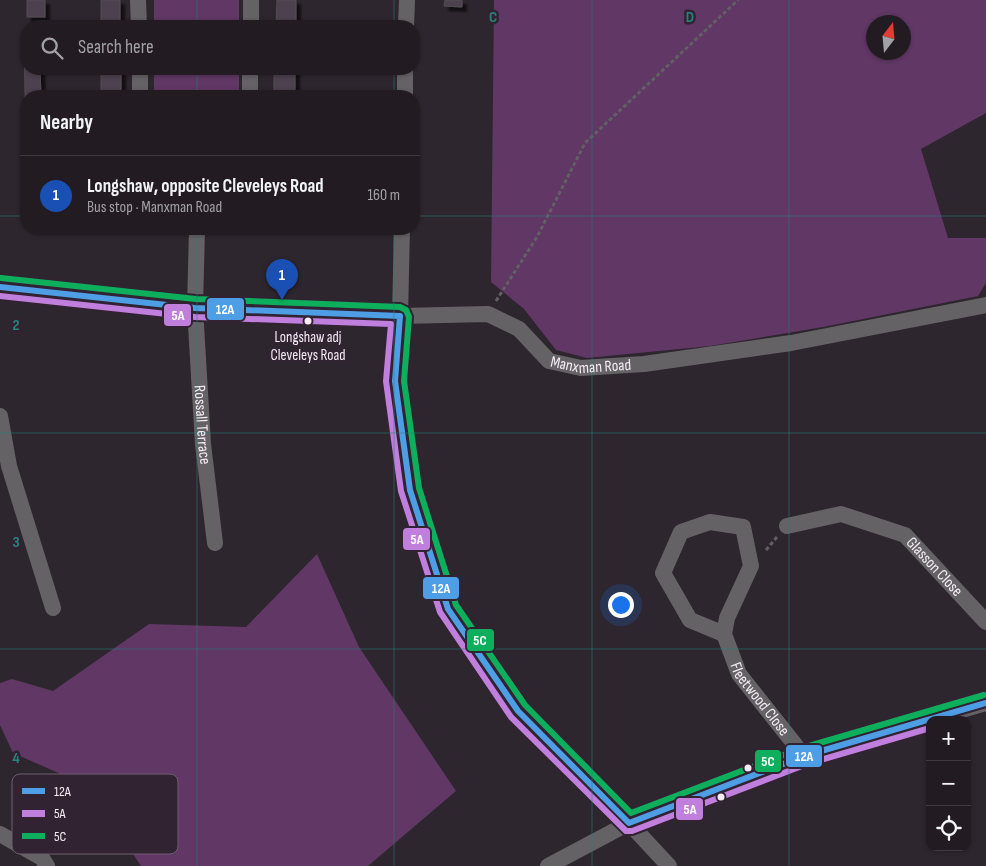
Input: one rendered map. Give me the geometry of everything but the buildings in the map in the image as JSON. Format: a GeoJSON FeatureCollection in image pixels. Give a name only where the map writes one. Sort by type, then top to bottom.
{"type":"FeatureCollection","features":[{"type":"Feature","properties":{"kind":"street"},"geometry":{"type":"LineString","coordinates":[[138,0],[139,20]]}},
{"type":"Feature","properties":{"kind":"street"},"geometry":{"type":"LineString","coordinates":[[251,0],[251,20]]}},
{"type":"Feature","properties":{"kind":"street"},"geometry":{"type":"LineString","coordinates":[[406,20],[407,0]]}},
{"type":"Feature","properties":{"kind":"street"},"geometry":{"type":"LineString","coordinates":[[140,75],[140,90]]}},
{"type":"Feature","properties":{"kind":"street"},"geometry":{"type":"LineString","coordinates":[[250,75],[250,90]]}},
{"type":"Feature","properties":{"kind":"street"},"geometry":{"type":"LineString","coordinates":[[405,75],[405,90]]}},
{"type":"Feature","properties":{"kind":"street","name":"Rossall Terrace"},"geometry":{"type":"LineString","coordinates":[[197,235],[195,308],[204,444],[216,543]]}},
{"type":"Feature","properties":{"kind":"street"},"geometry":{"type":"LineString","coordinates":[[402,235],[400,316],[395,381],[410,490],[448,609],[518,711],[630,823],[669,866]]}},
{"type":"Feature","properties":{"kind":"street","name":"Manxman Road"},"geometry":{"type":"LineString","coordinates":[[0,287],[195,308],[400,316],[488,314],[519,329],[549,361],[581,368],[644,364],[791,343],[986,305]]}},
{"type":"Feature","properties":{"kind":"street"},"geometry":{"type":"LineString","coordinates":[[0,416],[9,466],[53,608]]}},
{"type":"Feature","properties":{"kind":"street","name":"Glasson Close"},"geometry":{"type":"LineString","coordinates":[[787,526],[841,514],[905,535],[986,622]]}},
{"type":"Feature","properties":{"kind":"street"},"geometry":{"type":"LineString","coordinates":[[710,522],[743,527],[751,566],[727,618],[724,634],[690,620],[663,573],[681,532],[710,522]]}},
{"type":"Feature","properties":{"kind":"street","name":"Fleetwood Close"},"geometry":{"type":"LineString","coordinates":[[724,634],[739,674],[804,756]]}},
{"type":"Feature","properties":{"kind":"street"},"geometry":{"type":"LineString","coordinates":[[548,866],[630,823],[804,756],[986,703]]}},
{"type":"Feature","properties":{"kind":"street"},"geometry":{"type":"LineString","coordinates":[[0,834],[12,841]]}},
{"type":"Feature","properties":{"kind":"street"},"geometry":{"type":"LineString","coordinates":[[35,854],[42,858],[47,866]]}},
{"type":"Feature","properties":{"kind":"path"},"geometry":{"type":"LineString","coordinates":[[488,314],[537,238],[585,143],[738,0]]}},
{"type":"Feature","properties":{"kind":"path"},"geometry":{"type":"LineString","coordinates":[[751,566],[787,526]]}},
{"type":"Feature","properties":{"kind":"shaded area"},"geometry":{"type":"Polygon","coordinates":[[[154,0],[239,0],[239,20],[154,20],[154,0]]]}},
{"type":"Feature","properties":{"kind":"shaded area"},"geometry":{"type":"Polygon","coordinates":[[[494,0],[986,0],[986,113],[921,149],[948,238],[986,238],[986,283],[978,296],[823,327],[710,346],[587,358],[556,350],[524,309],[491,282],[494,0]]]}},
{"type":"Feature","properties":{"kind":"shaded area"},"geometry":{"type":"Polygon","coordinates":[[[154,75],[239,75],[239,90],[154,90],[154,75]]]}},
{"type":"Feature","properties":{"kind":"shaded area"},"geometry":{"type":"Polygon","coordinates":[[[317,554],[359,647],[456,791],[368,866],[141,866],[133,854],[178,854],[178,774],[61,774],[13,753],[0,725],[0,683],[12,679],[53,691],[149,624],[246,627],[317,554]]]}},
{"type":"Feature","properties":{"kind":"transit line","name":"5C"},"geometry":{"type":"LineString","coordinates":[[1,278],[196,299],[400,307],[406,310],[409,317],[404,381],[419,488],[456,605],[525,705],[631,813],[802,748],[984,695]]}},
{"type":"Feature","properties":{"kind":"transit line","name":"12A"},"geometry":{"type":"LineString","coordinates":[[0,287],[195,308],[400,316],[395,381],[410,490],[448,609],[518,711],[629,823],[804,756],[986,703]]}},
{"type":"Feature","properties":{"kind":"transit line","name":"5A"},"geometry":{"type":"LineString","coordinates":[[0,296],[195,317],[391,324],[386,381],[401,491],[440,612],[511,717],[626,831],[632,831],[807,764],[926,729]]}},
{"type":"Feature","properties":{"kind":"place","name":"Longshaw, opposite Cleveleys Road"},"geometry":{"type":"Point","coordinates":[282,300]}},
{"type":"Feature","properties":{"kind":"place","name":"Longshaw adj Cleveleys Road"},"geometry":{"type":"Point","coordinates":[308,321]}}]}
